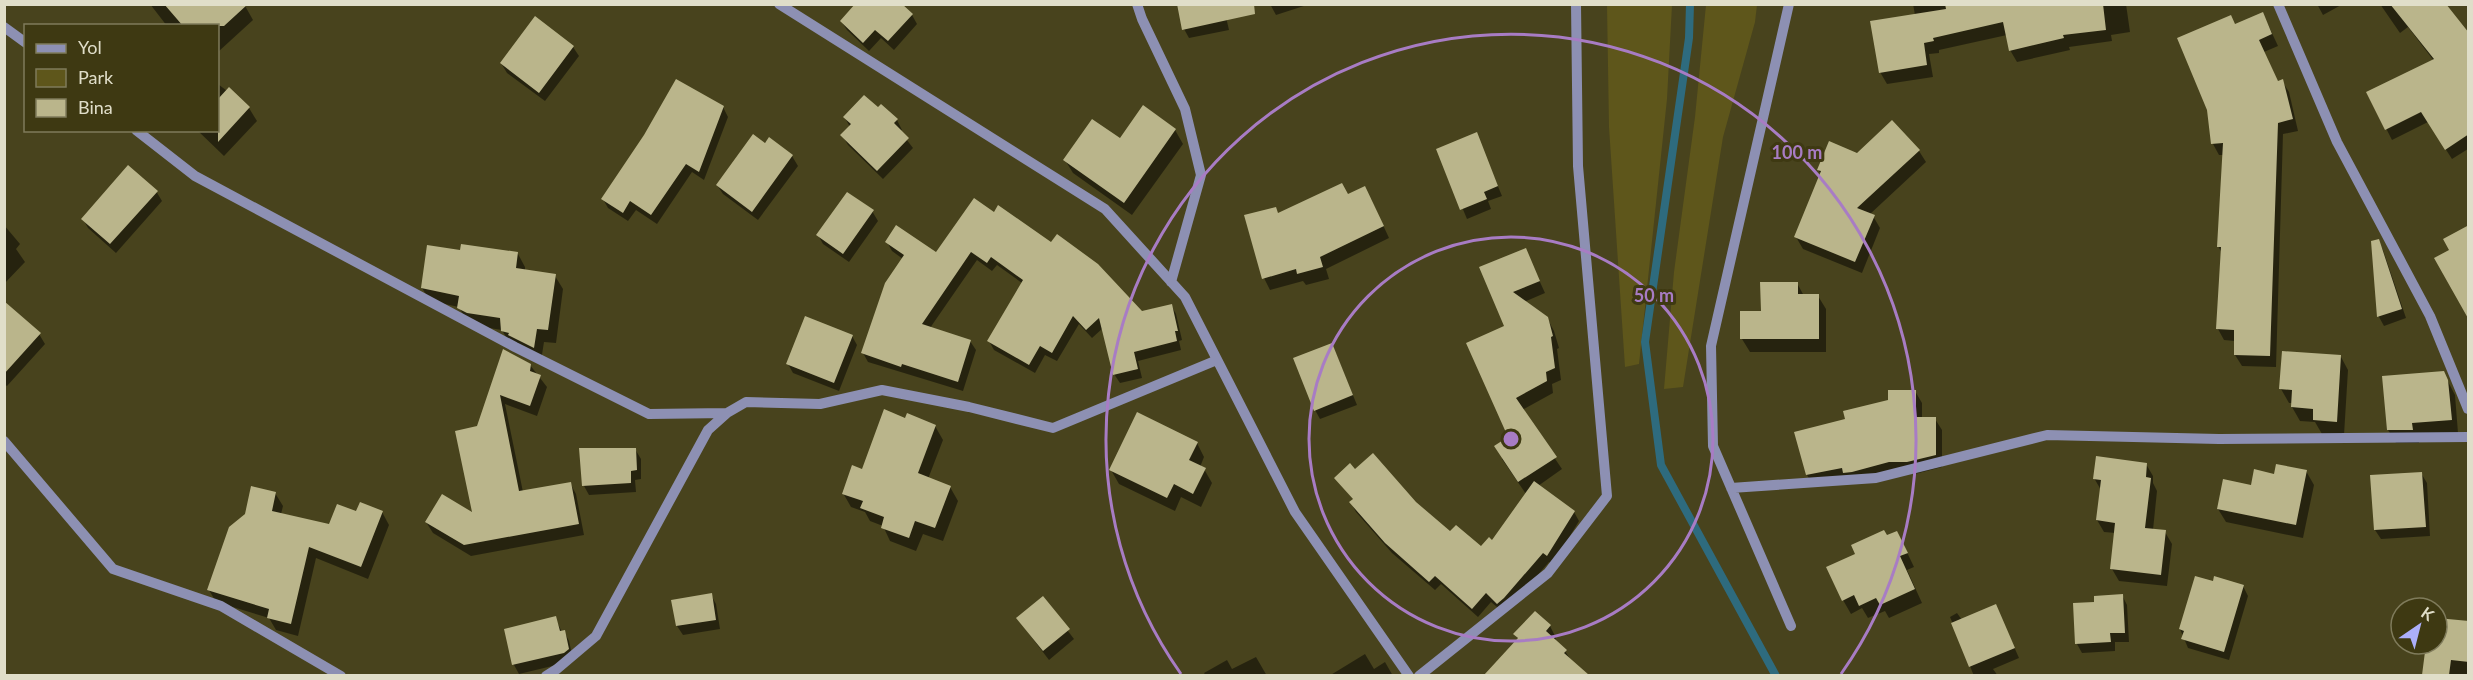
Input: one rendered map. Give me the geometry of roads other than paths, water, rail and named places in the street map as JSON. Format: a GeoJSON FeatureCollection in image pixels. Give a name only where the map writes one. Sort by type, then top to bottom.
{"type":"FeatureCollection","features":[{"type":"Feature","properties":{"kind":"street"},"geometry":{"type":"LineString","coordinates":[[779,4],[1105,209],[1185,297],[1295,512],[1409,675]]}},
{"type":"Feature","properties":{"kind":"street"},"geometry":{"type":"LineString","coordinates":[[1137,4],[1185,109],[1201,175],[1171,282]]}},
{"type":"Feature","properties":{"kind":"street"},"geometry":{"type":"LineString","coordinates":[[1419,675],[1548,573],[1607,496],[1578,166],[1576,4]]}},
{"type":"Feature","properties":{"kind":"street"},"geometry":{"type":"LineString","coordinates":[[1789,4],[1711,346],[1713,447],[1791,626]]}},
{"type":"Feature","properties":{"kind":"street"},"geometry":{"type":"LineString","coordinates":[[2278,4],[2337,142],[2430,316],[2469,409]]}},
{"type":"Feature","properties":{"kind":"street"},"geometry":{"type":"LineString","coordinates":[[4,27],[24,42]]}},
{"type":"Feature","properties":{"kind":"street"},"geometry":{"type":"LineString","coordinates":[[139,132],[195,176],[515,347],[649,414],[727,413]]}},
{"type":"Feature","properties":{"kind":"street"},"geometry":{"type":"LineString","coordinates":[[546,675],[557,669],[596,636],[708,430],[727,413],[746,402],[820,404],[882,390],[969,407],[1053,428],[1217,360]]}},
{"type":"Feature","properties":{"kind":"street"},"geometry":{"type":"LineString","coordinates":[[1731,488],[1876,478],[2047,435],[2219,439],[2469,437]]}},
{"type":"Feature","properties":{"kind":"street"},"geometry":{"type":"LineString","coordinates":[[4,441],[113,569],[221,606],[341,675]]}},
{"type":"Feature","properties":{"kind":"waterway"},"geometry":{"type":"LineString","coordinates":[[1690,4],[1689,38],[1645,342],[1661,465],[1776,676]]}}]}
